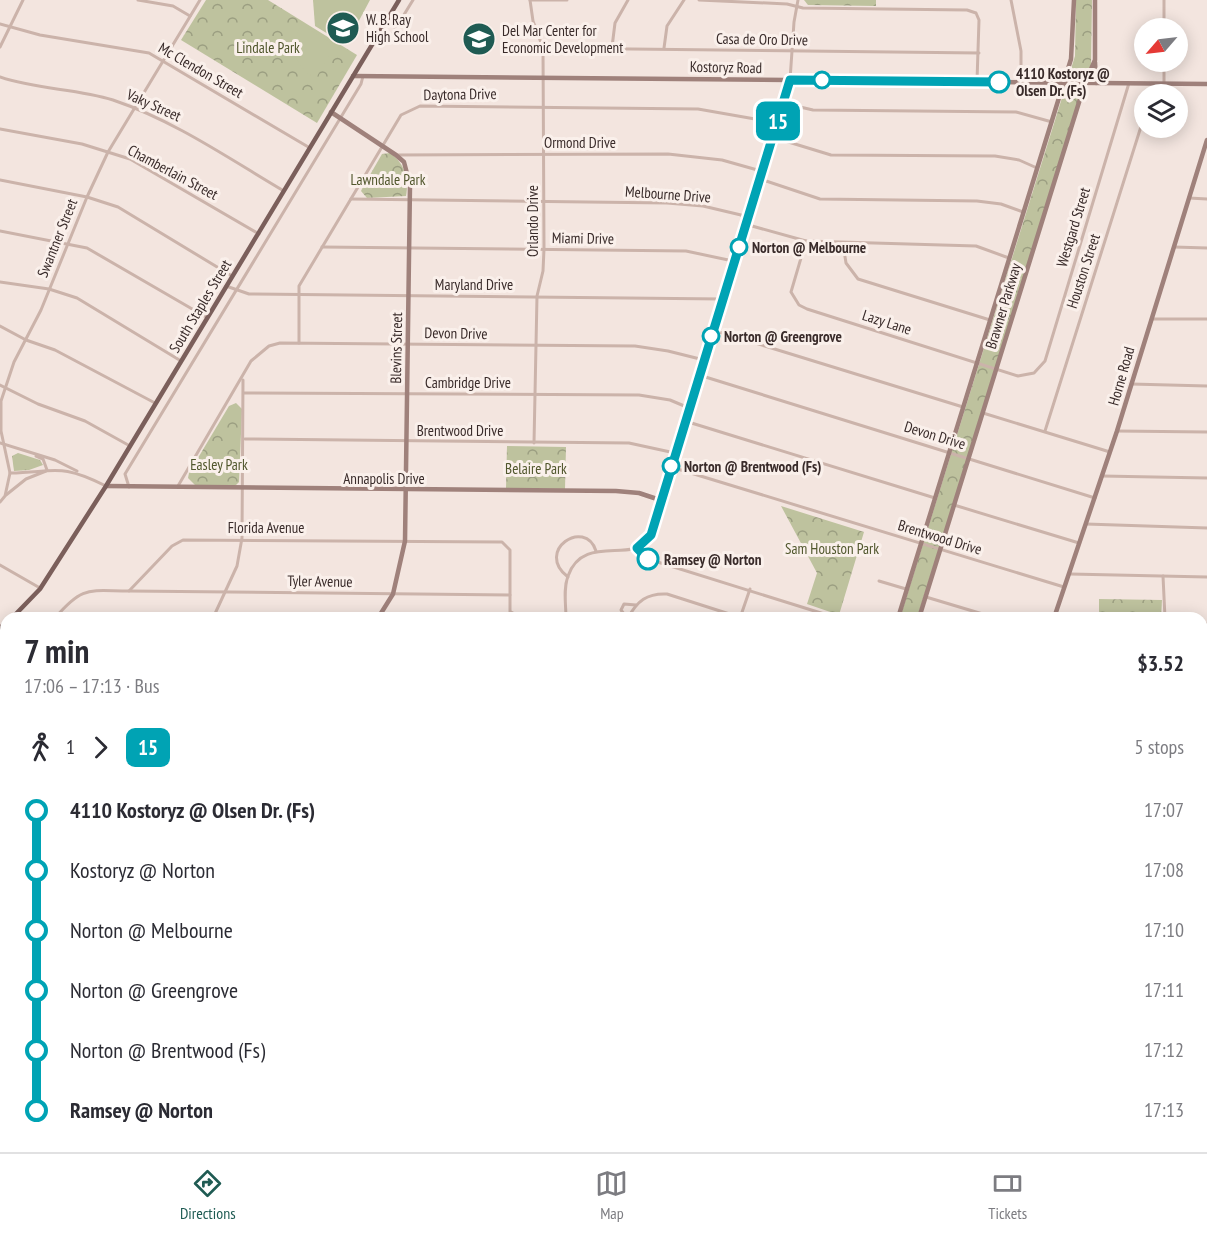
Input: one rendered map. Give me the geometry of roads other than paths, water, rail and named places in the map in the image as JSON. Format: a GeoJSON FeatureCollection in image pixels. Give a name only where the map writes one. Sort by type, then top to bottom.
{"type":"FeatureCollection","features":[{"type":"Feature","properties":{"kind":"main road","name":"South Staples Street"},"geometry":{"type":"LineString","coordinates":[[18,612],[40,589],[106,486],[399,0]]}},
{"type":"Feature","properties":{"kind":"street"},"geometry":{"type":"LineString","coordinates":[[0,47],[23,0]]}},
{"type":"Feature","properties":{"kind":"street"},"geometry":{"type":"LineString","coordinates":[[138,0],[173,6],[190,16]]}},
{"type":"Feature","properties":{"kind":"street","name":"Swantner Street"},"geometry":{"type":"LineString","coordinates":[[0,502],[5,496],[10,473],[2,444],[0,415],[5,388],[108,152],[200,0]]}},
{"type":"Feature","properties":{"kind":"street"},"geometry":{"type":"LineString","coordinates":[[391,36],[413,0]]}},
{"type":"Feature","properties":{"kind":"street"},"geometry":{"type":"LineString","coordinates":[[530,0],[567,0]]}},
{"type":"Feature","properties":{"kind":"street","name":"Orlando Drive"},"geometry":{"type":"LineString","coordinates":[[530,0],[533,21],[543,48],[545,106],[544,249],[543,272],[537,296],[537,394],[534,443]]}},
{"type":"Feature","properties":{"kind":"street"},"geometry":{"type":"LineString","coordinates":[[612,47],[615,23],[628,0]]}},
{"type":"Feature","properties":{"kind":"street"},"geometry":{"type":"LineString","coordinates":[[664,48],[667,26],[684,0]]}},
{"type":"Feature","properties":{"kind":"street"},"geometry":{"type":"LineString","coordinates":[[699,0],[754,1],[796,6],[967,10],[976,13],[979,20],[977,81]]}},
{"type":"Feature","properties":{"kind":"street"},"geometry":{"type":"LineString","coordinates":[[566,612],[568,577],[578,564],[596,551],[637,548],[651,535],[790,80],[798,0]]}},
{"type":"Feature","properties":{"kind":"street"},"geometry":{"type":"LineString","coordinates":[[1011,0],[1021,51],[1021,83]]}},
{"type":"Feature","properties":{"kind":"street","name":"Brawner Parkway"},"geometry":{"type":"LineString","coordinates":[[900,612],[1074,48],[1074,0]]}},
{"type":"Feature","properties":{"kind":"street","name":"Brawner Parkway"},"geometry":{"type":"LineString","coordinates":[[921,612],[1085,83],[1095,60],[1095,0]]}},
{"type":"Feature","properties":{"kind":"street"},"geometry":{"type":"LineString","coordinates":[[1164,0],[1164,18]]}},
{"type":"Feature","properties":{"kind":"street","name":"Mc Clendon Street"},"geometry":{"type":"LineString","coordinates":[[0,24],[40,35],[149,53],[310,148]]}},
{"type":"Feature","properties":{"kind":"street","name":"Casa de Oro Drive"},"geometry":{"type":"LineString","coordinates":[[543,48],[979,52]]}},
{"type":"Feature","properties":{"kind":"street"},"geometry":{"type":"LineString","coordinates":[[1095,60],[1096,83]]}},
{"type":"Feature","properties":{"kind":"street"},"geometry":{"type":"LineString","coordinates":[[1164,72],[1164,84]]}},
{"type":"Feature","properties":{"kind":"street","name":"Kostoryz Road"},"geometry":{"type":"LineString","coordinates":[[353,76],[1155,84]]}},
{"type":"Feature","properties":{"kind":"street"},"geometry":{"type":"LineString","coordinates":[[129,487],[126,474],[363,76]]}},
{"type":"Feature","properties":{"kind":"street","name":"Vaky Street"},"geometry":{"type":"LineString","coordinates":[[0,77],[25,84],[86,93],[134,108],[168,122],[284,191]]}},
{"type":"Feature","properties":{"kind":"street","name":"Westgard Street"},"geometry":{"type":"LineString","coordinates":[[1034,374],[1045,361],[1129,83]]}},
{"type":"Feature","properties":{"kind":"street","name":"Kostoryz Road"},"geometry":{"type":"LineString","coordinates":[[1188,84],[1207,84]]}},
{"type":"Feature","properties":{"kind":"street"},"geometry":{"type":"LineString","coordinates":[[783,103],[813,110],[1016,112],[1052,122]]}},
{"type":"Feature","properties":{"kind":"street","name":"Daytona Drive"},"geometry":{"type":"LineString","coordinates":[[299,343],[299,286],[401,115],[420,106],[698,108],[755,119],[776,127]]}},
{"type":"Feature","properties":{"kind":"street","name":"Blevins Street"},"geometry":{"type":"LineString","coordinates":[[331,112],[396,154],[408,173],[410,249],[405,541],[393,594],[382,612]]}},
{"type":"Feature","properties":{"kind":"street","name":"Chamberlain Street"},"geometry":{"type":"LineString","coordinates":[[0,129],[82,144],[130,159],[259,234]]}},
{"type":"Feature","properties":{"kind":"street"},"geometry":{"type":"LineString","coordinates":[[772,137],[831,155],[995,156],[1019,160],[1037,168]]}},
{"type":"Feature","properties":{"kind":"street","name":"Houston Street"},"geometry":{"type":"LineString","coordinates":[[1045,431],[1137,138]]}},
{"type":"Feature","properties":{"kind":"street","name":"Horne Road"},"geometry":{"type":"LineString","coordinates":[[1056,612],[1117,431],[1207,140]]}},
{"type":"Feature","properties":{"kind":"street","name":"Ormond Drive"},"geometry":{"type":"LineString","coordinates":[[396,154],[694,156],[722,160],[762,172]]}},
{"type":"Feature","properties":{"kind":"street"},"geometry":{"type":"LineString","coordinates":[[760,179],[820,199],[977,201],[1001,204],[1024,212]]}},
{"type":"Feature","properties":{"kind":"street"},"geometry":{"type":"LineString","coordinates":[[0,180],[87,196],[118,207],[232,276]]}},
{"type":"Feature","properties":{"kind":"street"},"geometry":{"type":"LineString","coordinates":[[1190,198],[1207,198]]}},
{"type":"Feature","properties":{"kind":"street","name":"Melbourne Drive"},"geometry":{"type":"LineString","coordinates":[[351,199],[667,203],[741,215],[752,226],[806,242],[976,246],[1010,258]]}},
{"type":"Feature","properties":{"kind":"street"},"geometry":{"type":"LineString","coordinates":[[0,231],[67,243],[102,256],[206,317]]}},
{"type":"Feature","properties":{"kind":"street","name":"Lazy Lane"},"geometry":{"type":"LineString","coordinates":[[806,242],[791,292],[799,305],[977,364],[1018,376],[1034,374]]}},
{"type":"Feature","properties":{"kind":"street"},"geometry":{"type":"LineString","coordinates":[[843,244],[846,264],[858,279],[990,320]]}},
{"type":"Feature","properties":{"kind":"street","name":"Miami Drive"},"geometry":{"type":"LineString","coordinates":[[322,247],[686,251],[734,262]]}},
{"type":"Feature","properties":{"kind":"street"},"geometry":{"type":"LineString","coordinates":[[1174,247],[1207,248]]}},
{"type":"Feature","properties":{"kind":"street"},"geometry":{"type":"LineString","coordinates":[[0,282],[49,289],[77,298],[181,361]]}},
{"type":"Feature","properties":{"kind":"street","name":"Maryland Drive"},"geometry":{"type":"LineString","coordinates":[[226,286],[249,294],[722,299]]}},
{"type":"Feature","properties":{"kind":"street"},"geometry":{"type":"LineString","coordinates":[[1150,319],[1207,319]]}},
{"type":"Feature","properties":{"kind":"street"},"geometry":{"type":"LineString","coordinates":[[0,326],[26,340],[56,350],[155,403]]}},
{"type":"Feature","properties":{"kind":"street"},"geometry":{"type":"LineString","coordinates":[[713,330],[963,407]]}},
{"type":"Feature","properties":{"kind":"street","name":"Devon Drive"},"geometry":{"type":"LineString","coordinates":[[177,488],[251,361],[269,346],[299,343],[635,346],[704,360]]}},
{"type":"Feature","properties":{"kind":"street","name":"Devon Drive"},"geometry":{"type":"LineString","coordinates":[[699,375],[1095,498]]}},
{"type":"Feature","properties":{"kind":"street"},"geometry":{"type":"LineString","coordinates":[[216,612],[237,566],[242,538],[243,378]]}},
{"type":"Feature","properties":{"kind":"street"},"geometry":{"type":"LineString","coordinates":[[1131,384],[1207,386]]}},
{"type":"Feature","properties":{"kind":"street"},"geometry":{"type":"LineString","coordinates":[[0,385],[85,422],[130,446]]}},
{"type":"Feature","properties":{"kind":"street","name":"Cambridge Drive"},"geometry":{"type":"LineString","coordinates":[[244,393],[639,395],[670,400],[689,408]]}},
{"type":"Feature","properties":{"kind":"street"},"geometry":{"type":"LineString","coordinates":[[983,413],[1110,452]]}},
{"type":"Feature","properties":{"kind":"street"},"geometry":{"type":"LineString","coordinates":[[685,421],[935,498]]}},
{"type":"Feature","properties":{"kind":"street"},"geometry":{"type":"LineString","coordinates":[[1117,431],[1207,432]]}},
{"type":"Feature","properties":{"kind":"street","name":"Brentwood Drive"},"geometry":{"type":"LineString","coordinates":[[244,439],[629,443],[675,453]]}},
{"type":"Feature","properties":{"kind":"street"},"geometry":{"type":"LineString","coordinates":[[2,444],[43,459],[47,470]]}},
{"type":"Feature","properties":{"kind":"street"},"geometry":{"type":"LineString","coordinates":[[31,454],[55,460],[106,486]]}},
{"type":"Feature","properties":{"kind":"street","name":"Brentwood Drive"},"geometry":{"type":"LineString","coordinates":[[670,467],[1064,587]]}},
{"type":"Feature","properties":{"kind":"street"},"geometry":{"type":"LineString","coordinates":[[10,473],[62,469],[79,472]]}},
{"type":"Feature","properties":{"kind":"street"},"geometry":{"type":"LineString","coordinates":[[5,496],[26,479],[47,470]]}},
{"type":"Feature","properties":{"kind":"street"},"geometry":{"type":"LineString","coordinates":[[1102,476],[1207,478]]}},
{"type":"Feature","properties":{"kind":"street","name":"Annapolis Drive"},"geometry":{"type":"LineString","coordinates":[[106,486],[616,491],[639,493],[660,500]]}},
{"type":"Feature","properties":{"kind":"street"},"geometry":{"type":"LineString","coordinates":[[954,505],[1080,543]]}},
{"type":"Feature","properties":{"kind":"street"},"geometry":{"type":"LineString","coordinates":[[1086,524],[1207,528]]}},
{"type":"Feature","properties":{"kind":"street"},"geometry":{"type":"LineString","coordinates":[[568,577],[560,571],[557,563],[556,555],[562,543],[569,538],[584,537],[594,544],[596,551]]}},
{"type":"Feature","properties":{"kind":"street","name":"Florida Avenue"},"geometry":{"type":"LineString","coordinates":[[129,591],[172,546],[183,540],[242,538],[502,542],[510,550],[510,595]]}},
{"type":"Feature","properties":{"kind":"street"},"geometry":{"type":"LineString","coordinates":[[637,548],[648,559],[819,612]]}},
{"type":"Feature","properties":{"kind":"street"},"geometry":{"type":"LineString","coordinates":[[0,565],[40,589]]}},
{"type":"Feature","properties":{"kind":"street"},"geometry":{"type":"LineString","coordinates":[[1070,574],[1207,577]]}},
{"type":"Feature","properties":{"kind":"street"},"geometry":{"type":"LineString","coordinates":[[1163,576],[1165,612]]}},
{"type":"Feature","properties":{"kind":"street"},"geometry":{"type":"LineString","coordinates":[[879,581],[907,589]]}},
{"type":"Feature","properties":{"kind":"street"},"geometry":{"type":"LineString","coordinates":[[743,612],[750,589]]}},
{"type":"Feature","properties":{"kind":"street"},"geometry":{"type":"LineString","coordinates":[[60,612],[69,601],[85,591],[129,591]]}},
{"type":"Feature","properties":{"kind":"street","name":"Tyler Avenue"},"geometry":{"type":"LineString","coordinates":[[129,591],[510,595]]}},
{"type":"Feature","properties":{"kind":"street"},"geometry":{"type":"LineString","coordinates":[[631,612],[636,604],[647,596],[668,594],[723,612]]}},
{"type":"Feature","properties":{"kind":"street"},"geometry":{"type":"LineString","coordinates":[[510,595],[510,612]]}},
{"type":"Feature","properties":{"kind":"street"},"geometry":{"type":"LineString","coordinates":[[926,597],[976,612]]}},
{"type":"Feature","properties":{"kind":"street"},"geometry":{"type":"LineString","coordinates":[[622,612],[621,610],[624,604],[636,604]]}},
{"type":"Feature","properties":{"kind":"place","name":"W. B. Ray High School"},"geometry":{"type":"Point","coordinates":[343,28]}},
{"type":"Feature","properties":{"kind":"place","name":"Del Mar Center for Economic Development"},"geometry":{"type":"Point","coordinates":[479,39]}},
{"type":"Feature","properties":{"kind":"place","name":"4110 Kostoryz @ Olsen Dr. (Fs)"},"geometry":{"type":"Point","coordinates":[999,82]}},
{"type":"Feature","properties":{"kind":"place","name":"Norton @ Melbourne"},"geometry":{"type":"Point","coordinates":[739,247]}},
{"type":"Feature","properties":{"kind":"place","name":"Norton @ Greengrove"},"geometry":{"type":"Point","coordinates":[711,336]}},
{"type":"Feature","properties":{"kind":"place","name":"Norton @ Brentwood (Fs)"},"geometry":{"type":"Point","coordinates":[671,466]}},
{"type":"Feature","properties":{"kind":"place","name":"Ramsey @ Norton"},"geometry":{"type":"Point","coordinates":[648,559]}},
{"type":"Feature","properties":{"kind":"park label","name":"Lindale Park"},"geometry":{"type":"Point","coordinates":[268,47]}},
{"type":"Feature","properties":{"kind":"park label","name":"Lawndale Park"},"geometry":{"type":"Point","coordinates":[388,179]}},
{"type":"Feature","properties":{"kind":"park label","name":"Easley Park"},"geometry":{"type":"Point","coordinates":[219,464]}},
{"type":"Feature","properties":{"kind":"park label","name":"Belaire Park"},"geometry":{"type":"Point","coordinates":[536,468]}},
{"type":"Feature","properties":{"kind":"park label","name":"Sam Houston Park"},"geometry":{"type":"Point","coordinates":[832,548]}}]}
